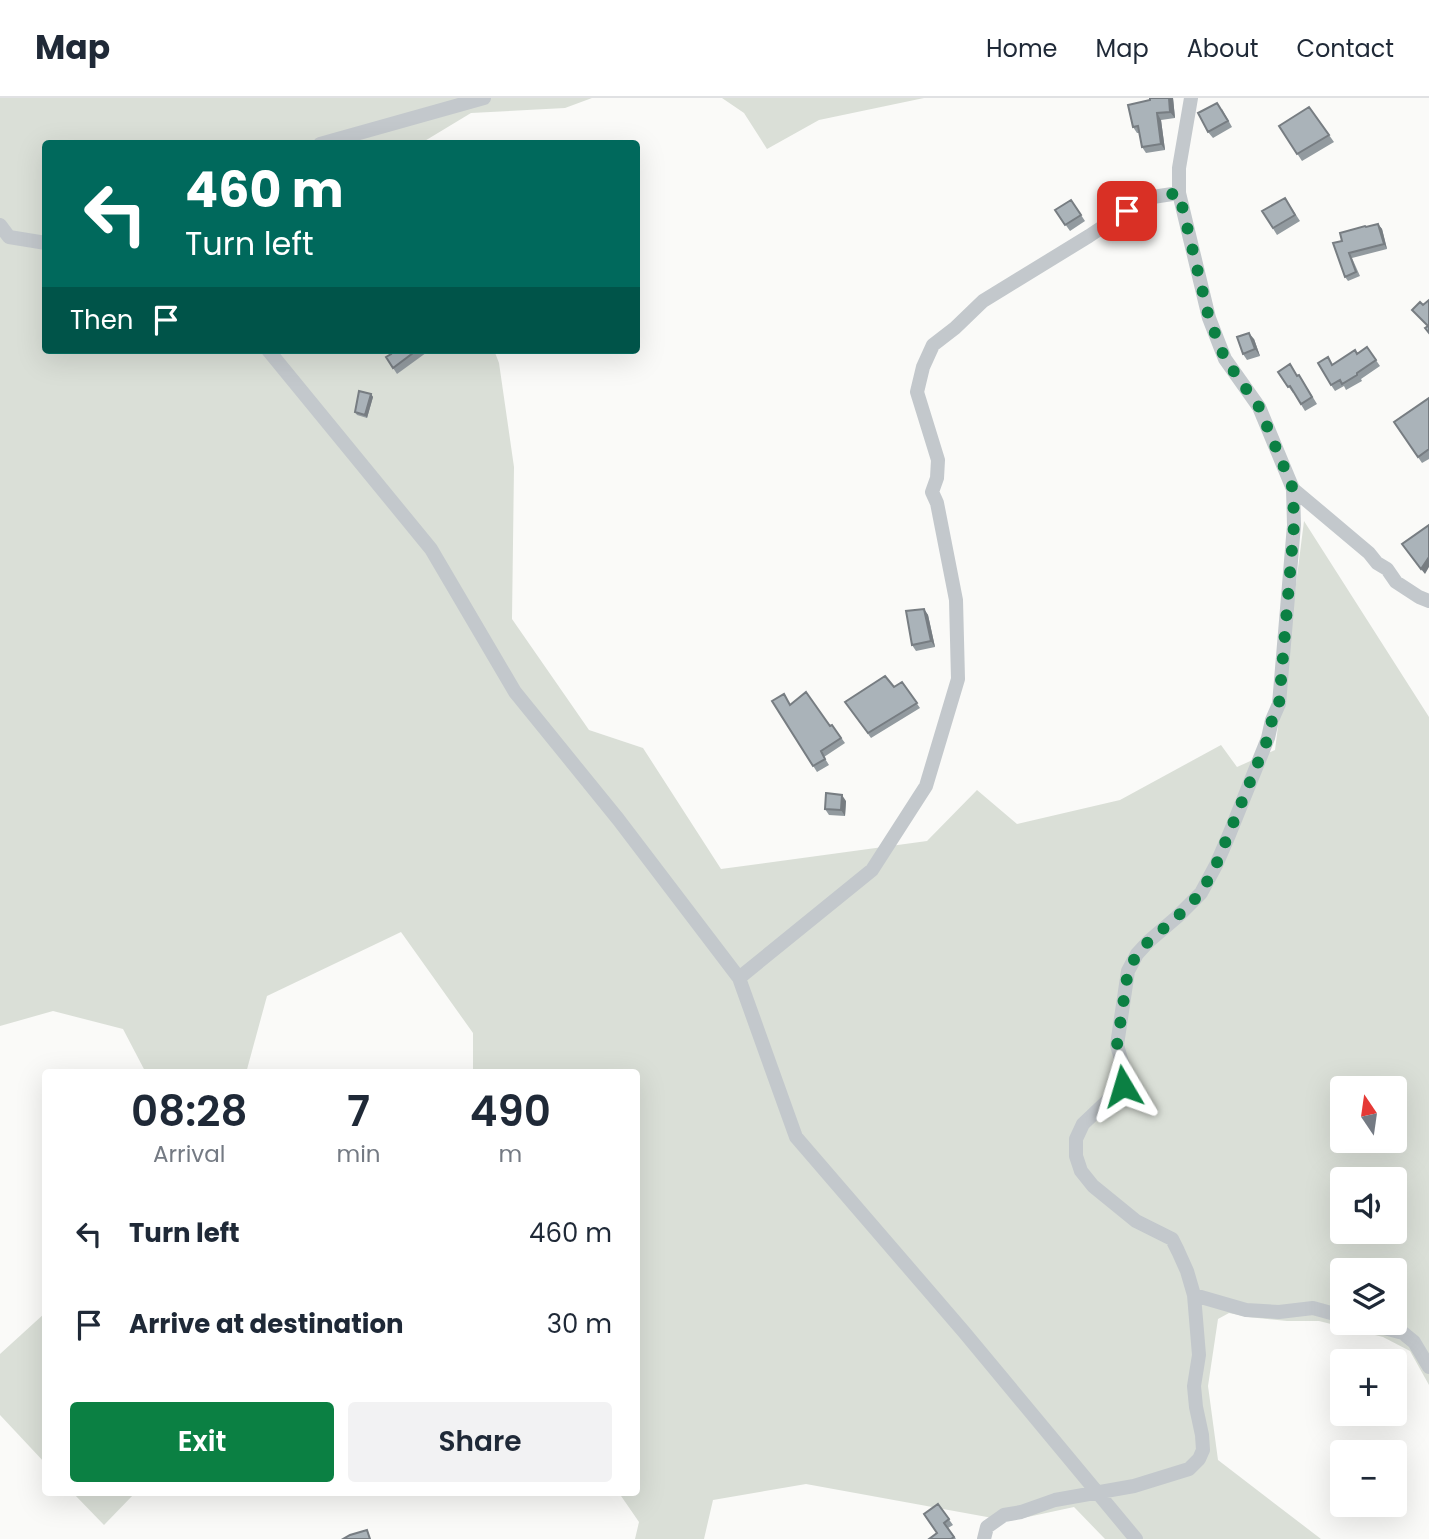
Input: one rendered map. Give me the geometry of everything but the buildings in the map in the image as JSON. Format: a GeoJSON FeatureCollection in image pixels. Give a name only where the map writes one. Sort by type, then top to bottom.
{"type":"FeatureCollection","features":[{"type":"Feature","properties":{"kind":"street"},"geometry":{"type":"LineString","coordinates":[[334,140],[484,98]]}},
{"type":"Feature","properties":{"kind":"street"},"geometry":{"type":"LineString","coordinates":[[984,1539],[987,1527],[1003,1515],[1055,1500],[1134,1486],[1189,1469],[1199,1460],[1203,1450],[1196,1407],[1195,1386],[1199,1355],[1194,1295],[1187,1271],[1172,1239],[1136,1221],[1093,1186],[1081,1171],[1076,1156],[1076,1139],[1083,1124],[1123,1086],[1124,1070],[1117,1045],[1128,971],[1137,954],[1149,941],[1201,893],[1216,865],[1268,738],[1279,704],[1294,525],[1293,489],[1259,407],[1225,359],[1209,318],[1179,193],[1179,168],[1191,98]]}},
{"type":"Feature","properties":{"kind":"street"},"geometry":{"type":"LineString","coordinates":[[739,978],[872,870],[926,786],[958,679],[956,600],[937,503],[932,492],[937,478],[938,460],[917,392],[923,367],[933,345],[983,301],[1146,198],[1179,193]]}},
{"type":"Feature","properties":{"kind":"street"},"geometry":{"type":"LineString","coordinates":[[0,225],[9,237],[42,242]]}},
{"type":"Feature","properties":{"kind":"street"},"geometry":{"type":"LineString","coordinates":[[271,354],[431,548],[515,692],[618,819],[739,978],[796,1137],[964,1332],[1136,1539]]}},
{"type":"Feature","properties":{"kind":"street"},"geometry":{"type":"LineString","coordinates":[[1293,489],[1387,569],[1396,582],[1429,601]]}},
{"type":"Feature","properties":{"kind":"street"},"geometry":{"type":"LineString","coordinates":[[1194,1295],[1247,1310],[1279,1312],[1313,1308],[1330,1313]]}},
{"type":"Feature","properties":{"kind":"street"},"geometry":{"type":"LineString","coordinates":[[1405,1335],[1414,1342],[1429,1367]]}},
{"type":"Feature","properties":{"kind":"shaded area"},"geometry":{"type":"Polygon","coordinates":[[[0,98],[592,98],[565,108],[471,113],[426,140],[42,140],[42,354],[496,354],[514,467],[512,619],[589,730],[643,748],[721,869],[927,841],[977,790],[1017,824],[1120,800],[1221,745],[1237,767],[1275,750],[1304,521],[1429,717],[1429,1385],[1410,1351],[1375,1335],[1407,1335],[1407,1258],[1330,1258],[1330,1324],[1229,1313],[1218,1319],[1208,1386],[1218,1460],[1321,1539],[1105,1539],[1074,1507],[1009,1521],[806,1484],[713,1500],[704,1539],[635,1539],[639,1522],[621,1496],[640,1496],[640,1069],[473,1069],[473,1033],[401,932],[267,996],[247,1069],[144,1069],[123,1029],[53,1011],[0,1026],[0,98]]]}},
{"type":"Feature","properties":{"kind":"shaded area"},"geometry":{"type":"Polygon","coordinates":[[[722,98],[924,98],[819,120],[767,149],[744,113],[722,98]]]}},
{"type":"Feature","properties":{"kind":"shaded area"},"geometry":{"type":"Polygon","coordinates":[[[42,1316],[42,1460],[0,1415],[0,1354],[42,1316]]]}},
{"type":"Feature","properties":{"kind":"shaded area"},"geometry":{"type":"Polygon","coordinates":[[[76,1496],[132,1496],[104,1525],[76,1496]]]}},
{"type":"Feature","properties":{"kind":"route"},"geometry":{"type":"LineString","coordinates":[[1123,1086],[1124,1070],[1117,1045],[1128,971],[1137,954],[1201,893],[1209,879],[1268,738],[1279,704],[1294,525],[1293,489],[1259,407],[1225,359],[1209,318],[1179,193],[1146,198],[1127,211]]}}]}
